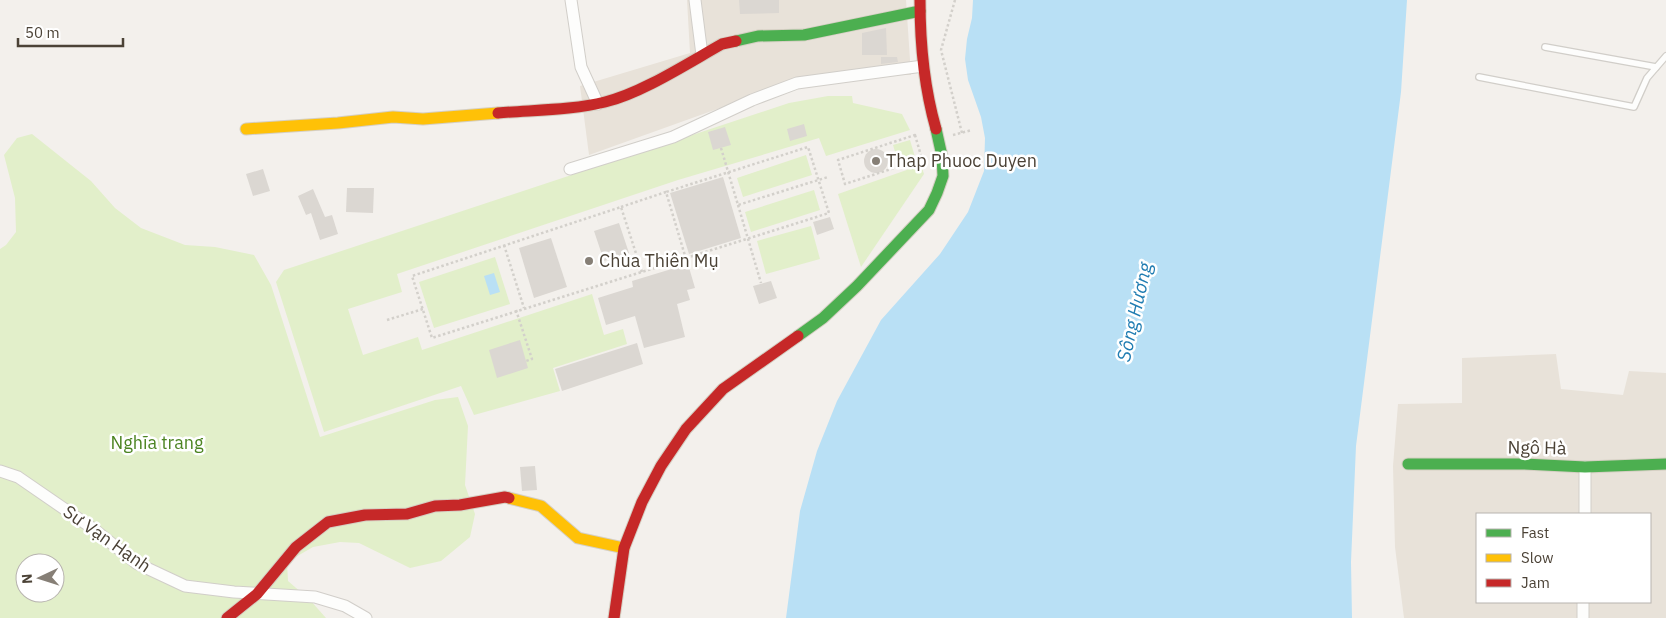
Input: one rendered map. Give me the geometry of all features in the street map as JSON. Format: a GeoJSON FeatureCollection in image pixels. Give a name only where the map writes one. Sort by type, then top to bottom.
{"type":"FeatureCollection","features":[{"type":"Feature","properties":{"kind":"street"},"geometry":{"type":"LineString","coordinates":[[571,0],[581,67],[598,104]]}},
{"type":"Feature","properties":{"kind":"street"},"geometry":{"type":"LineString","coordinates":[[695,0],[702,55]]}},
{"type":"Feature","properties":{"kind":"street"},"geometry":{"type":"LineString","coordinates":[[246,129],[338,123],[393,117],[423,118],[501,114],[598,104],[638,90],[722,44],[758,36],[804,34],[920,5],[923,66],[944,163],[940,187],[929,210],[857,286],[816,324],[723,389],[686,429],[661,466],[642,502],[624,548],[614,618]]}},
{"type":"Feature","properties":{"kind":"street"},"geometry":{"type":"LineString","coordinates":[[570,169],[673,137],[752,100],[797,82],[923,66]]}},
{"type":"Feature","properties":{"kind":"street","name":"Ngô Hà"},"geometry":{"type":"LineString","coordinates":[[1408,464],[1524,464],[1585,467],[1666,464]]}},
{"type":"Feature","properties":{"kind":"street"},"geometry":{"type":"LineString","coordinates":[[1585,467],[1585,513]]}},
{"type":"Feature","properties":{"kind":"street","name":"Sư Vạn Hạnh"},"geometry":{"type":"LineString","coordinates":[[0,471],[18,477],[95,530],[136,563],[186,586],[257,594],[315,597],[345,606],[366,618]]}},
{"type":"Feature","properties":{"kind":"street"},"geometry":{"type":"LineString","coordinates":[[227,618],[257,594],[296,547],[328,522],[365,515],[407,514],[435,506],[460,505],[505,497],[541,506],[578,538],[624,548]]}},
{"type":"Feature","properties":{"kind":"street"},"geometry":{"type":"LineString","coordinates":[[1583,603],[1583,618]]}},
{"type":"Feature","properties":{"kind":"lane"},"geometry":{"type":"LineString","coordinates":[[1545,47],[1656,67]]}},
{"type":"Feature","properties":{"kind":"lane"},"geometry":{"type":"LineString","coordinates":[[1479,77],[1634,107],[1647,78],[1666,56]]}},
{"type":"Feature","properties":{"kind":"path"},"geometry":{"type":"LineString","coordinates":[[954,0],[941,50],[962,133]]}},
{"type":"Feature","properties":{"kind":"path"},"geometry":{"type":"LineString","coordinates":[[939,139],[972,130]]}},
{"type":"Feature","properties":{"kind":"path"},"geometry":{"type":"LineString","coordinates":[[915,135],[922,159],[845,184],[842,172],[838,160],[915,135]]}},
{"type":"Feature","properties":{"kind":"path"},"geometry":{"type":"LineString","coordinates":[[808,147],[829,214],[516,310],[432,338],[412,276],[729,172],[808,147]]}},
{"type":"Feature","properties":{"kind":"path"},"geometry":{"type":"LineString","coordinates":[[721,148],[761,283]]}},
{"type":"Feature","properties":{"kind":"path"},"geometry":{"type":"LineString","coordinates":[[836,174],[842,172]]}},
{"type":"Feature","properties":{"kind":"path"},"geometry":{"type":"LineString","coordinates":[[738,204],[828,177]]}},
{"type":"Feature","properties":{"kind":"path"},"geometry":{"type":"LineString","coordinates":[[666,192],[686,259]]}},
{"type":"Feature","properties":{"kind":"path"},"geometry":{"type":"LineString","coordinates":[[621,207],[642,272]]}},
{"type":"Feature","properties":{"kind":"path"},"geometry":{"type":"LineString","coordinates":[[504,245],[524,308]]}},
{"type":"Feature","properties":{"kind":"path"},"geometry":{"type":"LineString","coordinates":[[387,320],[423,309]]}},
{"type":"Feature","properties":{"kind":"path"},"geometry":{"type":"LineString","coordinates":[[516,310],[532,359],[526,361]]}},
{"type":"Feature","properties":{"kind":"path"},"geometry":{"type":"LineString","coordinates":[[522,347],[528,346]]}},
{"type":"Feature","properties":{"kind":"shaded area"},"geometry":{"type":"Polygon","coordinates":[[[687,0],[906,0],[911,75],[812,75],[589,155],[580,86],[690,53],[687,0]]]}},
{"type":"Feature","properties":{"kind":"shaded area"},"geometry":{"type":"Polygon","coordinates":[[[1556,354],[1561,389],[1623,395],[1629,371],[1666,373],[1666,618],[1404,618],[1395,547],[1393,466],[1398,404],[1462,403],[1462,358],[1556,354]]]}},
{"type":"Feature","properties":{"kind":"green space"},"geometry":{"type":"Polygon","coordinates":[[[828,96],[852,96],[853,103],[902,114],[910,130],[826,156],[819,138],[678,180],[397,274],[402,292],[348,309],[363,355],[418,337],[422,350],[592,294],[604,335],[623,329],[627,344],[553,368],[560,391],[474,415],[461,386],[324,432],[276,282],[284,270],[789,103],[828,96]]]}},
{"type":"Feature","properties":{"kind":"green space","name":"Nghĩa trang"},"geometry":{"type":"Polygon","coordinates":[[[32,134],[91,181],[115,208],[141,228],[185,245],[215,247],[254,255],[271,285],[320,437],[435,400],[458,397],[468,426],[465,485],[475,514],[470,537],[441,561],[410,568],[359,543],[340,542],[313,547],[287,562],[288,581],[310,600],[326,618],[0,618],[0,249],[6,245],[16,232],[15,198],[4,155],[17,138],[32,134]]]}},
{"type":"Feature","properties":{"kind":"green space"},"geometry":{"type":"Polygon","coordinates":[[[910,140],[915,157],[898,162],[893,145],[910,140]]]}},
{"type":"Feature","properties":{"kind":"green space"},"geometry":{"type":"Polygon","coordinates":[[[806,155],[812,175],[743,197],[737,178],[806,155]]]}},
{"type":"Feature","properties":{"kind":"green space"},"geometry":{"type":"Polygon","coordinates":[[[921,165],[924,174],[861,267],[838,194],[921,165]]]}},
{"type":"Feature","properties":{"kind":"green space"},"geometry":{"type":"Polygon","coordinates":[[[814,190],[820,210],[751,232],[745,212],[814,190]]]}},
{"type":"Feature","properties":{"kind":"green space"},"geometry":{"type":"Polygon","coordinates":[[[811,226],[820,259],[766,274],[757,241],[811,226]]]}},
{"type":"Feature","properties":{"kind":"green space"},"geometry":{"type":"Polygon","coordinates":[[[495,257],[510,304],[434,328],[419,282],[495,257]]]}},
{"type":"Feature","properties":{"kind":"water","name":"Sông Hương"},"geometry":{"type":"Polygon","coordinates":[[[973,0],[1407,0],[1401,92],[1356,446],[1351,562],[1352,618],[786,618],[800,511],[817,451],[837,401],[881,320],[940,254],[968,212],[984,171],[985,138],[981,117],[968,80],[965,59],[973,0]]]}},
{"type":"Feature","properties":{"kind":"water"},"geometry":{"type":"Polygon","coordinates":[[[494,273],[500,292],[490,295],[484,276],[494,273]]]}},
{"type":"Feature","properties":{"kind":"building"},"geometry":{"type":"Polygon","coordinates":[[[739,0],[779,0],[779,13],[740,14],[739,0]]]}},
{"type":"Feature","properties":{"kind":"building"},"geometry":{"type":"Polygon","coordinates":[[[886,28],[887,55],[862,55],[862,33],[886,28]]]}},
{"type":"Feature","properties":{"kind":"building"},"geometry":{"type":"Polygon","coordinates":[[[881,57],[897,57],[898,62],[881,64],[881,57]]]}},
{"type":"Feature","properties":{"kind":"building"},"geometry":{"type":"Polygon","coordinates":[[[804,124],[807,136],[790,141],[787,129],[804,124]]]}},
{"type":"Feature","properties":{"kind":"building"},"geometry":{"type":"Polygon","coordinates":[[[725,127],[731,145],[713,150],[708,132],[725,127]]]}},
{"type":"Feature","properties":{"kind":"building","name":"Thap Phuoc Duyen"},"geometry":{"type":"Polygon","coordinates":[[[876,149],[881,150],[887,156],[887,166],[881,172],[876,173],[871,172],[865,166],[864,161],[865,156],[871,150],[876,149]]]}},
{"type":"Feature","properties":{"kind":"building"},"geometry":{"type":"Polygon","coordinates":[[[263,169],[270,191],[253,196],[246,174],[263,169]]]}},
{"type":"Feature","properties":{"kind":"building"},"geometry":{"type":"Polygon","coordinates":[[[723,177],[741,238],[689,254],[670,193],[723,177]]]}},
{"type":"Feature","properties":{"kind":"building"},"geometry":{"type":"Polygon","coordinates":[[[347,188],[374,188],[373,213],[346,212],[347,188]]]}},
{"type":"Feature","properties":{"kind":"building"},"geometry":{"type":"Polygon","coordinates":[[[313,189],[325,217],[332,215],[338,234],[320,240],[311,213],[306,215],[298,196],[313,189]]]}},
{"type":"Feature","properties":{"kind":"building"},"geometry":{"type":"Polygon","coordinates":[[[830,217],[834,229],[817,235],[813,222],[830,217]]]}},
{"type":"Feature","properties":{"kind":"building"},"geometry":{"type":"Polygon","coordinates":[[[619,223],[629,253],[604,261],[594,231],[619,223]]]}},
{"type":"Feature","properties":{"kind":"building"},"geometry":{"type":"Polygon","coordinates":[[[551,238],[567,287],[534,298],[519,248],[551,238]]]}},
{"type":"Feature","properties":{"kind":"building"},"geometry":{"type":"Polygon","coordinates":[[[688,264],[695,288],[687,290],[690,300],[677,304],[685,337],[644,348],[635,316],[606,325],[598,298],[633,287],[632,281],[688,264]]]}},
{"type":"Feature","properties":{"kind":"building"},"geometry":{"type":"Polygon","coordinates":[[[771,281],[777,298],[759,304],[753,286],[771,281]]]}},
{"type":"Feature","properties":{"kind":"building"},"geometry":{"type":"Polygon","coordinates":[[[520,340],[528,368],[497,378],[489,350],[520,340]]]}},
{"type":"Feature","properties":{"kind":"building"},"geometry":{"type":"Polygon","coordinates":[[[637,343],[643,364],[562,391],[555,369],[637,343]]]}},
{"type":"Feature","properties":{"kind":"building"},"geometry":{"type":"Polygon","coordinates":[[[535,466],[537,490],[522,491],[520,467],[535,466]]]}},
{"type":"Feature","properties":{"kind":"traffic: fast"},"geometry":{"type":"LineString","coordinates":[[736,41],[758,36],[804,35],[920,11]]}},
{"type":"Feature","properties":{"kind":"traffic: fast"},"geometry":{"type":"LineString","coordinates":[[798,336],[823,318],[857,286],[929,210],[943,176],[942,156],[936,129]]}},
{"type":"Feature","properties":{"kind":"traffic: fast"},"geometry":{"type":"LineString","coordinates":[[1408,464],[1524,464],[1585,467],[1666,464]]}},
{"type":"Feature","properties":{"kind":"traffic: slow"},"geometry":{"type":"LineString","coordinates":[[246,129],[338,123],[393,117],[423,119],[498,113]]}},
{"type":"Feature","properties":{"kind":"traffic: slow"},"geometry":{"type":"LineString","coordinates":[[509,498],[541,506],[578,538],[624,548]]}},
{"type":"Feature","properties":{"kind":"traffic: jam"},"geometry":{"type":"LineString","coordinates":[[920,0],[924,65],[928,97],[936,129]]}},
{"type":"Feature","properties":{"kind":"traffic: jam"},"geometry":{"type":"LineString","coordinates":[[498,113],[580,107],[619,98],[665,77],[722,44],[736,41]]}},
{"type":"Feature","properties":{"kind":"traffic: jam"},"geometry":{"type":"LineString","coordinates":[[614,618],[624,548],[642,502],[661,466],[686,429],[723,389],[798,336]]}},
{"type":"Feature","properties":{"kind":"traffic: jam"},"geometry":{"type":"LineString","coordinates":[[227,618],[257,594],[296,547],[328,522],[365,515],[407,514],[435,506],[460,505],[505,497],[509,498]]}},
{"type":"Feature","properties":{"kind":"place","name":"Thap Phuoc Duyen"},"geometry":{"type":"Point","coordinates":[876,161]}},
{"type":"Feature","properties":{"kind":"place","name":"Chùa Thiên Mụ"},"geometry":{"type":"Point","coordinates":[589,261]}}]}
